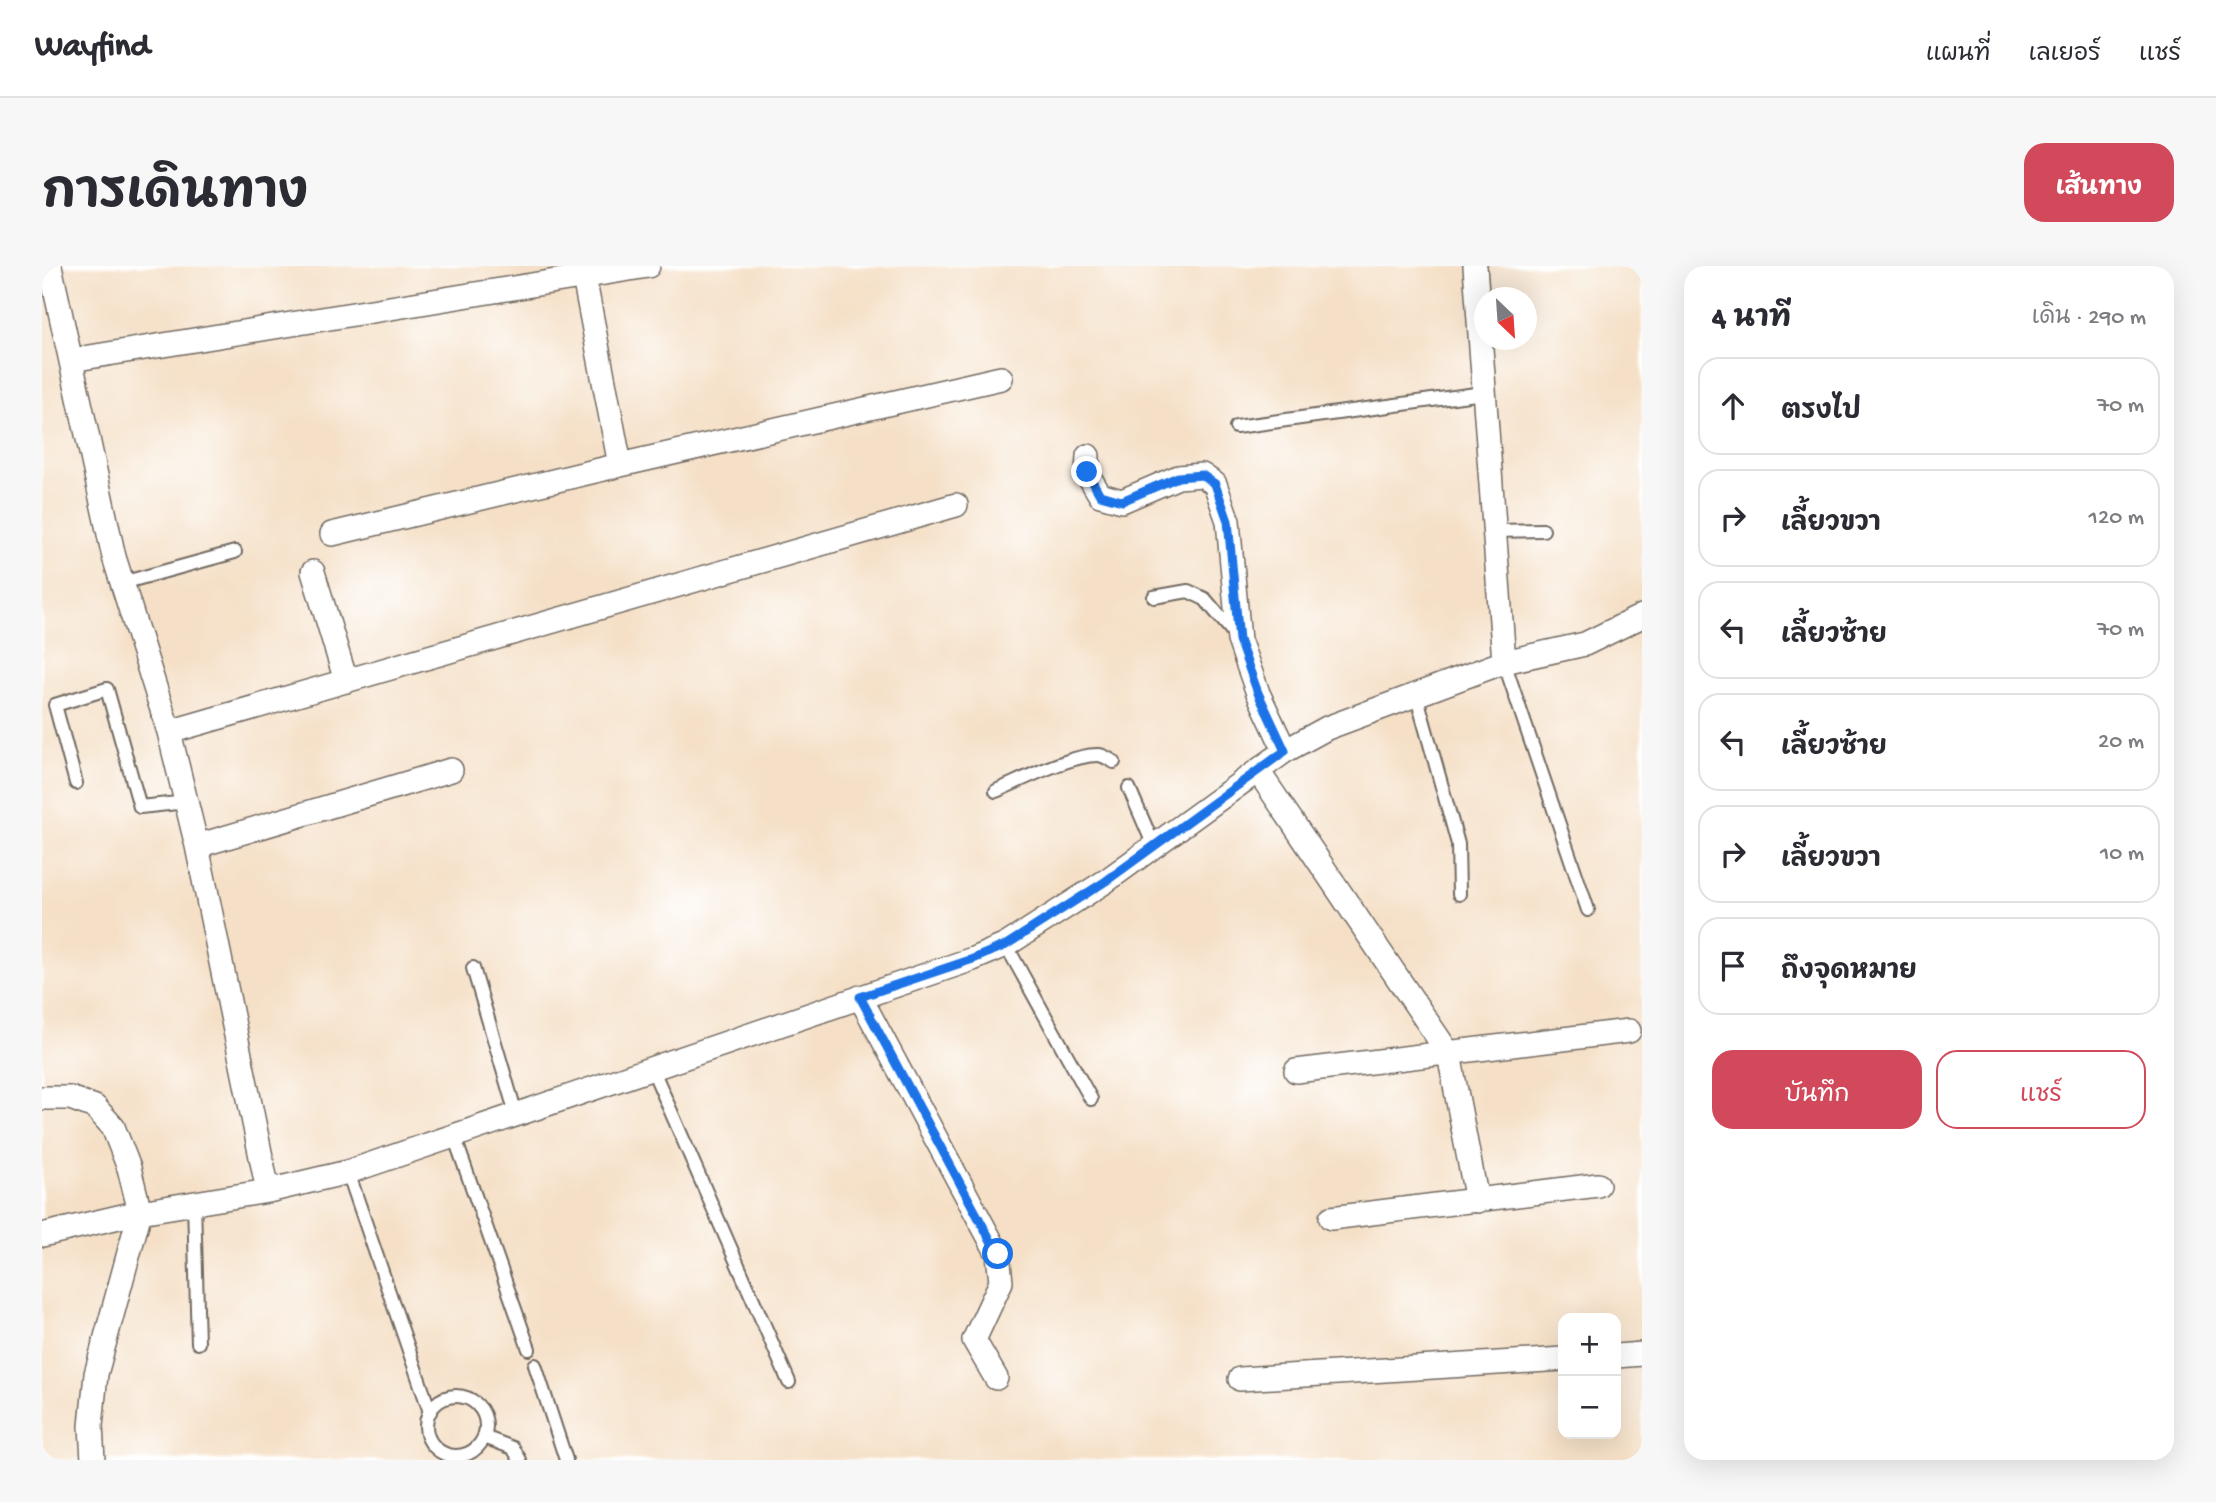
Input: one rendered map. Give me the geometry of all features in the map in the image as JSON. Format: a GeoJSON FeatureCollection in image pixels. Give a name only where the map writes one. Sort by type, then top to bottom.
{"type":"FeatureCollection","features":[{"type":"Feature","properties":{"kind":"street"},"geometry":{"type":"LineString","coordinates":[[50,266],[114,557],[169,732],[187,802],[268,1191]]}},
{"type":"Feature","properties":{"kind":"street"},"geometry":{"type":"LineString","coordinates":[[71,360],[648,266]]}},
{"type":"Feature","properties":{"kind":"street"},"geometry":{"type":"LineString","coordinates":[[1475,266],[1504,662]]}},
{"type":"Feature","properties":{"kind":"street"},"geometry":{"type":"LineString","coordinates":[[584,277],[620,464]]}},
{"type":"Feature","properties":{"kind":"street"},"geometry":{"type":"LineString","coordinates":[[332,534],[620,464],[1001,379]]}},
{"type":"Feature","properties":{"kind":"street"},"geometry":{"type":"LineString","coordinates":[[1088,456],[1087,472],[1100,495],[1122,501],[1178,477],[1202,475],[1215,484],[1228,521],[1239,640],[1258,693],[1285,751]]}},
{"type":"Feature","properties":{"kind":"street"},"geometry":{"type":"LineString","coordinates":[[169,732],[956,505]]}},
{"type":"Feature","properties":{"kind":"street"},"geometry":{"type":"LineString","coordinates":[[313,572],[346,681]]}},
{"type":"Feature","properties":{"kind":"street"},"geometry":{"type":"LineString","coordinates":[[42,1235],[140,1212],[268,1191],[348,1172],[973,959],[1006,945],[1106,881],[1285,751],[1327,729],[1504,662],[1585,644],[1642,616]]}},
{"type":"Feature","properties":{"kind":"street"},"geometry":{"type":"LineString","coordinates":[[197,846],[451,770]]}},
{"type":"Feature","properties":{"kind":"street"},"geometry":{"type":"LineString","coordinates":[[1258,771],[1449,1054],[1477,1201]]}},
{"type":"Feature","properties":{"kind":"street"},"geometry":{"type":"LineString","coordinates":[[860,997],[998,1254],[1001,1282],[974,1340],[996,1377]]}},
{"type":"Feature","properties":{"kind":"street"},"geometry":{"type":"LineString","coordinates":[[1296,1071],[1629,1031]]}},
{"type":"Feature","properties":{"kind":"street"},"geometry":{"type":"LineString","coordinates":[[42,1098],[70,1098],[94,1107],[113,1127],[129,1168],[140,1212],[96,1374],[91,1426],[93,1460]]}},
{"type":"Feature","properties":{"kind":"street"},"geometry":{"type":"LineString","coordinates":[[1331,1218],[1598,1185]]}},
{"type":"Feature","properties":{"kind":"street"},"geometry":{"type":"LineString","coordinates":[[1621,1356],[1642,1354]]}},
{"type":"Feature","properties":{"kind":"street"},"geometry":{"type":"LineString","coordinates":[[1240,1380],[1558,1359]]}},
{"type":"Feature","properties":{"kind":"lane"},"geometry":{"type":"LineString","coordinates":[[1236,427],[1483,393]]}},
{"type":"Feature","properties":{"kind":"lane"},"geometry":{"type":"LineString","coordinates":[[1493,531],[1543,530]]}},
{"type":"Feature","properties":{"kind":"lane"},"geometry":{"type":"LineString","coordinates":[[122,583],[235,552]]}},
{"type":"Feature","properties":{"kind":"lane"},"geometry":{"type":"LineString","coordinates":[[1154,597],[1188,591],[1205,599],[1239,640]]}},
{"type":"Feature","properties":{"kind":"lane"},"geometry":{"type":"LineString","coordinates":[[1504,662],[1588,910]]}},
{"type":"Feature","properties":{"kind":"lane"},"geometry":{"type":"LineString","coordinates":[[76,783],[55,705],[107,689],[140,807],[187,802]]}},
{"type":"Feature","properties":{"kind":"lane"},"geometry":{"type":"LineString","coordinates":[[1416,694],[1458,844],[1459,894]]}},
{"type":"Feature","properties":{"kind":"lane"},"geometry":{"type":"LineString","coordinates":[[996,791],[1071,760],[1103,755],[1114,762]]}},
{"type":"Feature","properties":{"kind":"lane"},"geometry":{"type":"LineString","coordinates":[[1129,788],[1154,846]]}},
{"type":"Feature","properties":{"kind":"lane"},"geometry":{"type":"LineString","coordinates":[[1006,945],[1091,1100]]}},
{"type":"Feature","properties":{"kind":"lane"},"geometry":{"type":"LineString","coordinates":[[473,968],[516,1114]]}},
{"type":"Feature","properties":{"kind":"lane"},"geometry":{"type":"LineString","coordinates":[[652,1068],[789,1382]]}},
{"type":"Feature","properties":{"kind":"lane"},"geometry":{"type":"LineString","coordinates":[[454,1136],[529,1349]]}},
{"type":"Feature","properties":{"kind":"lane"},"geometry":{"type":"LineString","coordinates":[[348,1172],[429,1412]]}},
{"type":"Feature","properties":{"kind":"lane"},"geometry":{"type":"LineString","coordinates":[[194,1203],[198,1343]]}},
{"type":"Feature","properties":{"kind":"lane"},"geometry":{"type":"LineString","coordinates":[[535,1365],[566,1460]]}},
{"type":"Feature","properties":{"kind":"lane"},"geometry":{"type":"LineString","coordinates":[[454,1396],[469,1399],[480,1409],[486,1422],[484,1437],[478,1447],[467,1454],[443,1454],[428,1436],[426,1424],[429,1412],[440,1401],[454,1396]]}},
{"type":"Feature","properties":{"kind":"lane"},"geometry":{"type":"LineString","coordinates":[[484,1437],[513,1448],[520,1460]]}},
{"type":"Feature","properties":{"kind":"route"},"geometry":{"type":"LineString","coordinates":[[998,1254],[860,997],[973,959],[1006,945],[1106,881],[1285,751],[1258,693],[1239,640],[1228,521],[1215,484],[1202,475],[1178,477],[1122,501],[1100,495],[1087,472]]}}]}
